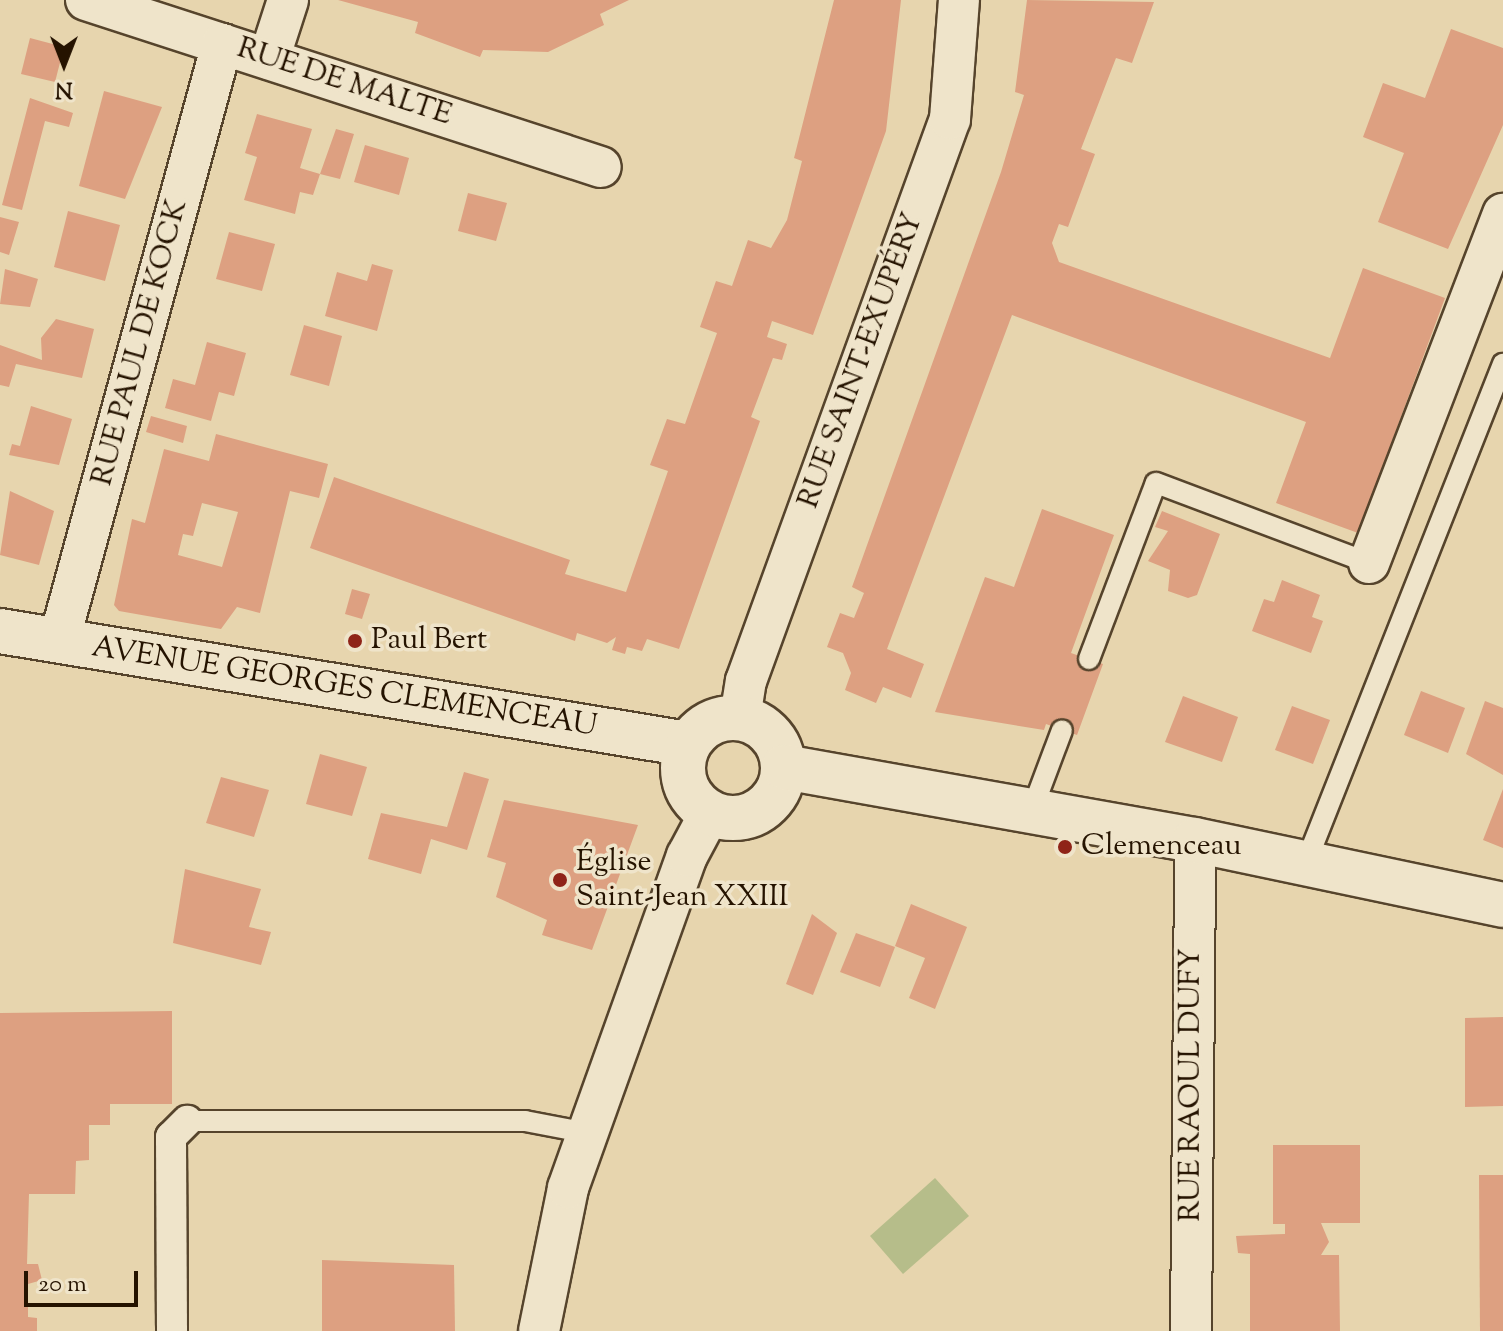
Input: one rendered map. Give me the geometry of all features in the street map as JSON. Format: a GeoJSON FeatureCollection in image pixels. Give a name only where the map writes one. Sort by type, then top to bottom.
{"type":"FeatureCollection","features":[{"type":"Feature","properties":{"kind":"main road","name":"AVENUE GEORGES CLEMENCEAU"},"geometry":{"type":"LineString","coordinates":[[0,631],[688,744]]}},
{"type":"Feature","properties":{"kind":"main road"},"geometry":{"type":"LineString","coordinates":[[740,718],[775,740],[784,767],[760,811],[726,818],[710,813],[687,790],[688,744],[710,723],[740,718]]}},
{"type":"Feature","properties":{"kind":"main road"},"geometry":{"type":"LineString","coordinates":[[784,767],[1195,840],[1503,905]]}},
{"type":"Feature","properties":{"kind":"street","name":"RUE DE MALTE"},"geometry":{"type":"LineString","coordinates":[[86,0],[601,167]]}},
{"type":"Feature","properties":{"kind":"street"},"geometry":{"type":"LineString","coordinates":[[269,59],[288,0]]}},
{"type":"Feature","properties":{"kind":"street","name":"RUE SAINT-EXUPÉRY"},"geometry":{"type":"LineString","coordinates":[[740,718],[746,681],[950,119],[959,0]]}},
{"type":"Feature","properties":{"kind":"street","name":"RUE PAUL DE KOCK"},"geometry":{"type":"LineString","coordinates":[[59,641],[222,44]]}},
{"type":"Feature","properties":{"kind":"street"},"geometry":{"type":"LineString","coordinates":[[1369,563],[1503,214]]}},
{"type":"Feature","properties":{"kind":"street"},"geometry":{"type":"LineString","coordinates":[[539,1331],[568,1188],[687,856],[710,813]]}},
{"type":"Feature","properties":{"kind":"street","name":"RUE RAOUL DUFY"},"geometry":{"type":"LineString","coordinates":[[1191,1331],[1195,840]]}},
{"type":"Feature","properties":{"kind":"street"},"geometry":{"type":"LineString","coordinates":[[172,1331],[171,1137],[187,1121]]}},
{"type":"Feature","properties":{"kind":"lane"},"geometry":{"type":"LineString","coordinates":[[1305,865],[1503,364]]}},
{"type":"Feature","properties":{"kind":"lane"},"geometry":{"type":"LineString","coordinates":[[1089,659],[1156,483],[1369,563]]}},
{"type":"Feature","properties":{"kind":"lane"},"geometry":{"type":"LineString","coordinates":[[1032,810],[1062,730]]}},
{"type":"Feature","properties":{"kind":"lane"},"geometry":{"type":"LineString","coordinates":[[187,1121],[525,1121],[588,1133]]}},
{"type":"Feature","properties":{"kind":"green space"},"geometry":{"type":"Polygon","coordinates":[[[935,1178],[969,1216],[903,1274],[870,1236],[935,1178]]]}},
{"type":"Feature","properties":{"kind":"building"},"geometry":{"type":"Polygon","coordinates":[[[338,0],[629,0],[600,14],[604,25],[548,52],[483,50],[480,57],[415,33],[418,22],[338,0]]]}},
{"type":"Feature","properties":{"kind":"building"},"geometry":{"type":"Polygon","coordinates":[[[834,0],[901,0],[886,131],[813,335],[772,321],[767,337],[787,344],[782,360],[773,358],[751,417],[760,421],[679,649],[647,639],[642,651],[627,647],[625,654],[612,650],[616,637],[607,643],[577,633],[575,641],[310,548],[334,477],[570,560],[565,574],[626,592],[668,471],[650,465],[667,419],[685,424],[717,333],[700,327],[716,281],[732,286],[748,240],[771,248],[787,220],[802,161],[794,158],[834,0]]]}},
{"type":"Feature","properties":{"kind":"building"},"geometry":{"type":"Polygon","coordinates":[[[1027,0],[1154,2],[1132,63],[1116,58],[1081,149],[1095,154],[1068,227],[1059,224],[1052,243],[1059,262],[1330,358],[1363,268],[1445,298],[1358,533],[1276,503],[1306,422],[1012,315],[887,649],[924,664],[911,698],[883,687],[876,703],[845,690],[851,673],[843,653],[827,647],[840,613],[854,618],[864,593],[852,587],[1001,172],[1024,95],[1015,92],[1027,0]]]}},
{"type":"Feature","properties":{"kind":"building"},"geometry":{"type":"Polygon","coordinates":[[[1451,29],[1503,48],[1503,125],[1448,249],[1378,222],[1404,153],[1363,137],[1383,83],[1425,98],[1451,29]]]}},
{"type":"Feature","properties":{"kind":"building"},"geometry":{"type":"Polygon","coordinates":[[[30,38],[64,47],[55,82],[21,74],[30,38]]]}},
{"type":"Feature","properties":{"kind":"building"},"geometry":{"type":"Polygon","coordinates":[[[104,91],[162,107],[125,199],[79,186],[104,91]]]}},
{"type":"Feature","properties":{"kind":"building"},"geometry":{"type":"Polygon","coordinates":[[[30,98],[73,113],[69,127],[45,121],[22,210],[2,205],[30,98]]]}},
{"type":"Feature","properties":{"kind":"building"},"geometry":{"type":"Polygon","coordinates":[[[257,114],[312,129],[300,168],[320,174],[313,195],[300,192],[295,214],[244,200],[257,157],[245,153],[257,114]]]}},
{"type":"Feature","properties":{"kind":"building"},"geometry":{"type":"Polygon","coordinates":[[[336,129],[354,134],[340,179],[320,174],[336,129]]]}},
{"type":"Feature","properties":{"kind":"building"},"geometry":{"type":"Polygon","coordinates":[[[365,145],[409,158],[399,195],[354,182],[365,145]]]}},
{"type":"Feature","properties":{"kind":"building"},"geometry":{"type":"Polygon","coordinates":[[[468,193],[507,203],[496,241],[458,231],[468,193]]]}},
{"type":"Feature","properties":{"kind":"building"},"geometry":{"type":"Polygon","coordinates":[[[68,211],[120,225],[105,281],[54,267],[68,211]]]}},
{"type":"Feature","properties":{"kind":"building"},"geometry":{"type":"Polygon","coordinates":[[[0,217],[19,222],[9,255],[0,252],[0,217]]]}},
{"type":"Feature","properties":{"kind":"building"},"geometry":{"type":"Polygon","coordinates":[[[229,232],[275,244],[262,291],[216,279],[229,232]]]}},
{"type":"Feature","properties":{"kind":"building"},"geometry":{"type":"Polygon","coordinates":[[[372,264],[393,270],[377,331],[325,316],[337,272],[367,281],[372,264]]]}},
{"type":"Feature","properties":{"kind":"building"},"geometry":{"type":"Polygon","coordinates":[[[5,269],[38,279],[30,307],[0,304],[5,269]]]}},
{"type":"Feature","properties":{"kind":"building"},"geometry":{"type":"Polygon","coordinates":[[[56,319],[94,329],[82,378],[16,364],[9,387],[0,385],[0,345],[42,360],[41,338],[56,319]]]}},
{"type":"Feature","properties":{"kind":"building"},"geometry":{"type":"Polygon","coordinates":[[[304,325],[342,336],[329,386],[290,375],[304,325]]]}},
{"type":"Feature","properties":{"kind":"building"},"geometry":{"type":"Polygon","coordinates":[[[207,342],[246,353],[234,396],[219,392],[211,421],[165,408],[173,379],[195,385],[207,342]]]}},
{"type":"Feature","properties":{"kind":"building"},"geometry":{"type":"Polygon","coordinates":[[[31,406],[72,419],[59,465],[9,455],[12,444],[20,446],[31,406]]]}},
{"type":"Feature","properties":{"kind":"building"},"geometry":{"type":"Polygon","coordinates":[[[151,416],[187,426],[183,443],[146,432],[151,416]]]}},
{"type":"Feature","properties":{"kind":"building"},"geometry":{"type":"Polygon","coordinates":[[[216,434],[328,464],[319,498],[290,491],[260,613],[237,607],[221,629],[119,611],[114,605],[132,519],[145,523],[164,449],[209,461],[216,434]],[[202,503],[193,536],[183,534],[178,555],[222,567],[238,512],[202,503]]]}},
{"type":"Feature","properties":{"kind":"building"},"geometry":{"type":"Polygon","coordinates":[[[10,491],[54,511],[39,565],[0,555],[10,491]]]}},
{"type":"Feature","properties":{"kind":"building"},"geometry":{"type":"Polygon","coordinates":[[[1042,509],[1114,535],[1071,653],[1103,664],[1077,735],[1046,724],[1044,730],[935,712],[985,577],[1014,587],[1042,509]]]}},
{"type":"Feature","properties":{"kind":"building"},"geometry":{"type":"Polygon","coordinates":[[[1162,511],[1220,534],[1197,595],[1188,598],[1168,591],[1170,570],[1148,561],[1168,531],[1155,527],[1162,511]]]}},
{"type":"Feature","properties":{"kind":"building"},"geometry":{"type":"Polygon","coordinates":[[[1282,580],[1320,595],[1312,617],[1323,621],[1311,653],[1252,631],[1264,599],[1274,602],[1282,580]]]}},
{"type":"Feature","properties":{"kind":"building"},"geometry":{"type":"Polygon","coordinates":[[[352,589],[370,594],[362,619],[345,614],[352,589]]]}},
{"type":"Feature","properties":{"kind":"building"},"geometry":{"type":"Polygon","coordinates":[[[1421,691],[1465,708],[1448,753],[1404,735],[1421,691]]]}},
{"type":"Feature","properties":{"kind":"building"},"geometry":{"type":"Polygon","coordinates":[[[1183,696],[1238,717],[1222,762],[1165,742],[1183,696]]]}},
{"type":"Feature","properties":{"kind":"building"},"geometry":{"type":"Polygon","coordinates":[[[1485,701],[1503,708],[1503,775],[1466,754],[1485,701]]]}},
{"type":"Feature","properties":{"kind":"building"},"geometry":{"type":"Polygon","coordinates":[[[1292,706],[1330,720],[1313,764],[1275,750],[1292,706]]]}},
{"type":"Feature","properties":{"kind":"building"},"geometry":{"type":"Polygon","coordinates":[[[320,754],[367,767],[352,816],[306,804],[320,754]]]}},
{"type":"Feature","properties":{"kind":"building"},"geometry":{"type":"Polygon","coordinates":[[[464,772],[489,779],[467,850],[431,839],[421,874],[368,859],[381,813],[447,827],[464,772]]]}},
{"type":"Feature","properties":{"kind":"building"},"geometry":{"type":"Polygon","coordinates":[[[221,777],[269,790],[254,837],[206,823],[221,777]]]}},
{"type":"Feature","properties":{"kind":"building"},"geometry":{"type":"Polygon","coordinates":[[[1503,789],[1503,848],[1483,840],[1503,789]]]}},
{"type":"Feature","properties":{"kind":"building","name":"Église Saint-Jean XXIII"},"geometry":{"type":"Polygon","coordinates":[[[504,800],[638,825],[592,950],[542,935],[547,920],[496,897],[506,863],[487,857],[504,800]]]}},
{"type":"Feature","properties":{"kind":"building"},"geometry":{"type":"Polygon","coordinates":[[[185,869],[261,889],[249,927],[271,932],[261,965],[173,943],[185,869]]]}},
{"type":"Feature","properties":{"kind":"building"},"geometry":{"type":"Polygon","coordinates":[[[911,904],[967,927],[935,1009],[909,998],[925,958],[895,946],[911,904]]]}},
{"type":"Feature","properties":{"kind":"building"},"geometry":{"type":"Polygon","coordinates":[[[812,914],[837,933],[813,995],[786,984],[812,914]]]}},
{"type":"Feature","properties":{"kind":"building"},"geometry":{"type":"Polygon","coordinates":[[[856,933],[895,947],[880,987],[840,972],[856,933]]]}},
{"type":"Feature","properties":{"kind":"building"},"geometry":{"type":"Polygon","coordinates":[[[172,1011],[172,1104],[110,1104],[110,1125],[89,1125],[89,1160],[76,1161],[75,1194],[29,1194],[27,1264],[38,1264],[42,1280],[28,1284],[28,1317],[37,1318],[37,1331],[0,1331],[0,1013],[172,1011]]]}},
{"type":"Feature","properties":{"kind":"building"},"geometry":{"type":"Polygon","coordinates":[[[1503,1017],[1503,1106],[1465,1107],[1465,1018],[1503,1017]]]}},
{"type":"Feature","properties":{"kind":"building"},"geometry":{"type":"Polygon","coordinates":[[[1273,1145],[1360,1145],[1360,1223],[1321,1223],[1329,1242],[1321,1255],[1339,1255],[1340,1331],[1250,1331],[1250,1254],[1238,1253],[1236,1236],[1285,1234],[1285,1224],[1273,1224],[1273,1145]]]}},
{"type":"Feature","properties":{"kind":"building"},"geometry":{"type":"Polygon","coordinates":[[[1479,1175],[1503,1175],[1503,1331],[1480,1331],[1479,1175]]]}},
{"type":"Feature","properties":{"kind":"building"},"geometry":{"type":"Polygon","coordinates":[[[322,1260],[454,1265],[455,1331],[322,1331],[322,1260]]]}},
{"type":"Feature","properties":{"kind":"place","name":"Paul Bert"},"geometry":{"type":"Point","coordinates":[355,641]}},
{"type":"Feature","properties":{"kind":"place","name":"Clemenceau"},"geometry":{"type":"Point","coordinates":[1065,847]}},
{"type":"Feature","properties":{"kind":"place","name":"Église Saint-Jean XXIII"},"geometry":{"type":"Point","coordinates":[560,880]}}]}
